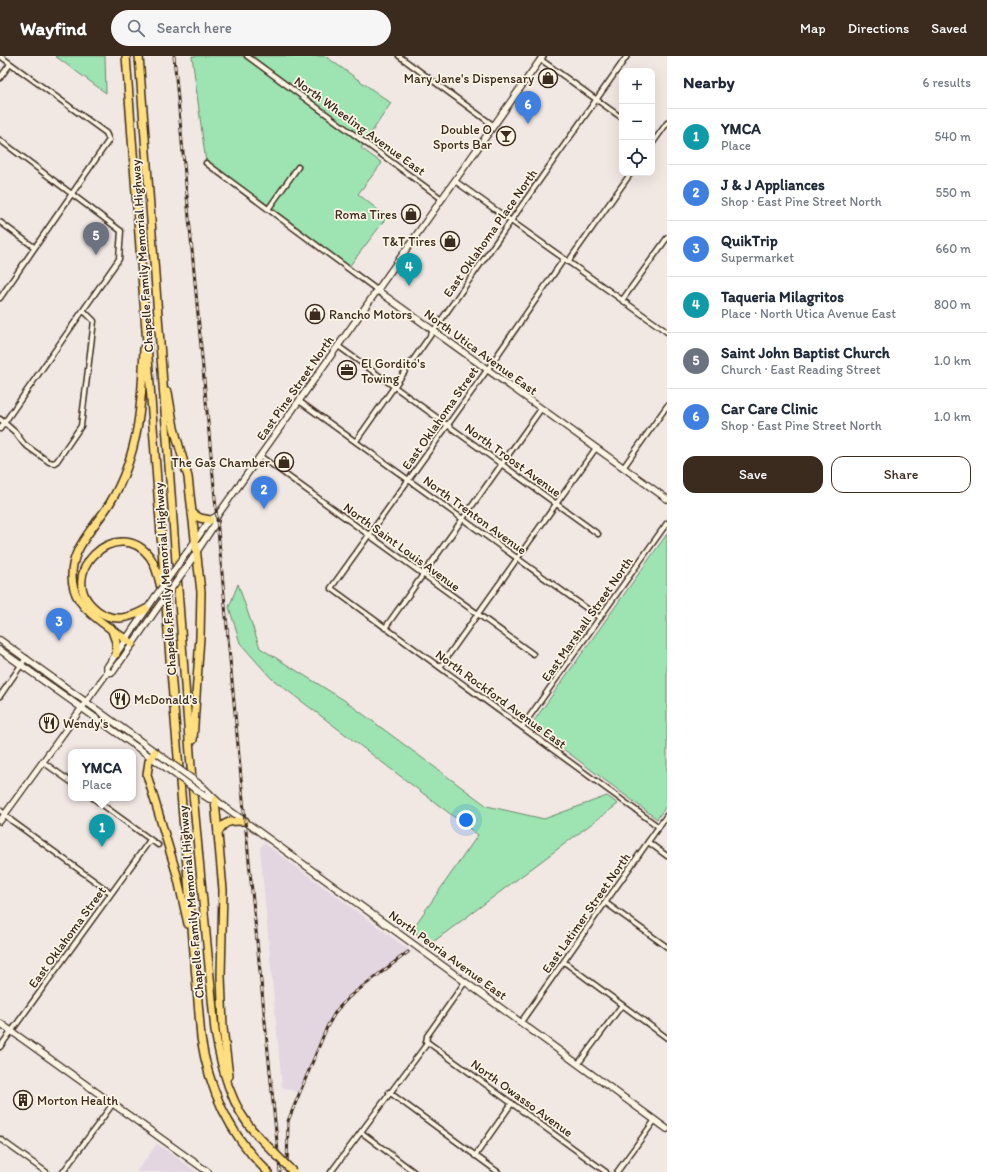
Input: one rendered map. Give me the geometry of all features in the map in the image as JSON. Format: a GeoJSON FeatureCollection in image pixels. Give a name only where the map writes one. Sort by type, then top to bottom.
{"type":"FeatureCollection","features":[{"type":"Feature","properties":{"kind":"highway","name":"Chapelle Family Memorial Highway"},"geometry":{"type":"LineString","coordinates":[[126,56],[166,608],[190,896],[192,949],[201,1038],[208,1072],[226,1118],[243,1146],[268,1172]]}},
{"type":"Feature","properties":{"kind":"highway","name":"Chapelle Family Memorial Highway"},"geometry":{"type":"LineString","coordinates":[[140,56],[192,774],[216,1031],[221,1063],[232,1094],[250,1128],[293,1172]]}},
{"type":"Feature","properties":{"kind":"highway"},"geometry":{"type":"LineString","coordinates":[[132,644],[88,611],[79,600],[73,585],[72,569],[79,547],[118,487],[135,444],[142,401],[145,311]]}},
{"type":"Feature","properties":{"kind":"highway"},"geometry":{"type":"LineString","coordinates":[[161,356],[174,428],[188,478],[197,552],[201,617],[195,696],[192,774]]}},
{"type":"Feature","properties":{"kind":"highway"},"geometry":{"type":"LineString","coordinates":[[192,513],[200,518],[214,518]]}},
{"type":"Feature","properties":{"kind":"highway"},"geometry":{"type":"LineString","coordinates":[[146,610],[132,617],[117,618],[103,614],[92,606],[85,594],[82,578],[86,564],[96,552],[105,546],[116,543],[128,544],[142,550],[150,558],[156,569],[166,608]]}},
{"type":"Feature","properties":{"kind":"highway"},"geometry":{"type":"LineString","coordinates":[[111,628],[116,642],[116,654]]}},
{"type":"Feature","properties":{"kind":"highway"},"geometry":{"type":"LineString","coordinates":[[153,755],[147,768],[147,775],[181,889],[192,949]]}},
{"type":"Feature","properties":{"kind":"highway"},"geometry":{"type":"LineString","coordinates":[[216,800],[223,890],[221,976],[223,1028],[232,1094]]}},
{"type":"Feature","properties":{"kind":"highway"},"geometry":{"type":"LineString","coordinates":[[218,833],[220,828],[227,822],[244,821]]}},
{"type":"Feature","properties":{"kind":"main road","name":"East Pine Street North"},"geometry":{"type":"LineString","coordinates":[[0,821],[2,813],[43,762],[87,702],[107,673],[107,667],[146,610],[195,541],[260,456],[541,58]]}},
{"type":"Feature","properties":{"kind":"main road","name":"North Utica Avenue East"},"geometry":{"type":"LineString","coordinates":[[377,290],[667,499]]}},
{"type":"Feature","properties":{"kind":"main road","name":"East Pine Street North"},"geometry":{"type":"LineString","coordinates":[[107,673],[113,672],[186,568],[216,524],[214,518]]}},
{"type":"Feature","properties":{"kind":"main road","name":"North Peoria Avenue East"},"geometry":{"type":"LineString","coordinates":[[0,640],[87,702],[153,755],[169,770],[209,799],[216,800]]}},
{"type":"Feature","properties":{"kind":"main road","name":"North Peoria Avenue East"},"geometry":{"type":"LineString","coordinates":[[0,650],[82,709],[153,755],[168,761],[213,794],[216,800],[244,821],[667,1129]]}},
{"type":"Feature","properties":{"kind":"main road"},"geometry":{"type":"LineString","coordinates":[[0,1023],[207,1172]]}},
{"type":"Feature","properties":{"kind":"street"},"geometry":{"type":"LineString","coordinates":[[0,56],[106,133],[109,138],[108,142],[0,298]]}},
{"type":"Feature","properties":{"kind":"street","name":"North Wheeling Avenue East"},"geometry":{"type":"LineString","coordinates":[[247,56],[442,199]]}},
{"type":"Feature","properties":{"kind":"street"},"geometry":{"type":"LineString","coordinates":[[398,56],[493,125]]}},
{"type":"Feature","properties":{"kind":"street","name":"East Oklahoma Place North"},"geometry":{"type":"LineString","coordinates":[[356,441],[627,56]]}},
{"type":"Feature","properties":{"kind":"street"},"geometry":{"type":"LineString","coordinates":[[541,58],[619,116]]}},
{"type":"Feature","properties":{"kind":"street"},"geometry":{"type":"LineString","coordinates":[[0,78],[10,64]]}},
{"type":"Feature","properties":{"kind":"street"},"geometry":{"type":"LineString","coordinates":[[654,140],[667,123]]}},
{"type":"Feature","properties":{"kind":"street"},"geometry":{"type":"LineString","coordinates":[[0,140],[73,193],[121,231],[119,259],[0,429]]}},
{"type":"Feature","properties":{"kind":"street","name":"North Utica Avenue East"},"geometry":{"type":"LineString","coordinates":[[206,163],[269,208],[377,290]]}},
{"type":"Feature","properties":{"kind":"street"},"geometry":{"type":"LineString","coordinates":[[269,208],[298,167]]}},
{"type":"Feature","properties":{"kind":"street"},"geometry":{"type":"LineString","coordinates":[[568,262],[629,176]]}},
{"type":"Feature","properties":{"kind":"street"},"geometry":{"type":"LineString","coordinates":[[455,181],[511,222],[623,299],[667,332]]}},
{"type":"Feature","properties":{"kind":"street"},"geometry":{"type":"LineString","coordinates":[[0,222],[34,247]]}},
{"type":"Feature","properties":{"kind":"street"},"geometry":{"type":"LineString","coordinates":[[623,299],[667,238]]}},
{"type":"Feature","properties":{"kind":"street","name":"East Oklahoma Street"},"geometry":{"type":"LineString","coordinates":[[331,588],[448,425],[564,259]]}},
{"type":"Feature","properties":{"kind":"street"},"geometry":{"type":"LineString","coordinates":[[0,419],[15,432],[24,444],[52,463],[57,461],[81,429],[94,321],[84,311]]}},
{"type":"Feature","properties":{"kind":"street","name":"North Troost Avenue"},"geometry":{"type":"LineString","coordinates":[[338,346],[598,534]]}},
{"type":"Feature","properties":{"kind":"street","name":"North Trenton Avenue"},"geometry":{"type":"LineString","coordinates":[[299,401],[600,618]]}},
{"type":"Feature","properties":{"kind":"street"},"geometry":{"type":"LineString","coordinates":[[623,468],[667,406]]}},
{"type":"Feature","properties":{"kind":"street"},"geometry":{"type":"LineString","coordinates":[[385,628],[541,409]]}},
{"type":"Feature","properties":{"kind":"street"},"geometry":{"type":"LineString","coordinates":[[440,667],[516,558],[596,448]]}},
{"type":"Feature","properties":{"kind":"street","name":"North Saint Louis Avenue"},"geometry":{"type":"LineString","coordinates":[[260,456],[533,654]]}},
{"type":"Feature","properties":{"kind":"street","name":"East Marshall Street North"},"geometry":{"type":"LineString","coordinates":[[522,727],[667,523]]}},
{"type":"Feature","properties":{"kind":"street","name":"North Rockford Avenue East"},"geometry":{"type":"LineString","coordinates":[[331,588],[658,827]]}},
{"type":"Feature","properties":{"kind":"street"},"geometry":{"type":"LineString","coordinates":[[0,696],[22,666],[26,658]]}},
{"type":"Feature","properties":{"kind":"street"},"geometry":{"type":"LineString","coordinates":[[43,762],[68,780]]}},
{"type":"Feature","properties":{"kind":"street"},"geometry":{"type":"LineString","coordinates":[[97,801],[158,845]]}},
{"type":"Feature","properties":{"kind":"street"},"geometry":{"type":"LineString","coordinates":[[2,813],[111,894]]}},
{"type":"Feature","properties":{"kind":"street","name":"East Latimer Street North"},"geometry":{"type":"LineString","coordinates":[[521,1022],[667,815]]}},
{"type":"Feature","properties":{"kind":"street","name":"East Oklahoma Street"},"geometry":{"type":"LineString","coordinates":[[0,1047],[150,840]]}},
{"type":"Feature","properties":{"kind":"street"},"geometry":{"type":"LineString","coordinates":[[648,842],[667,856]]}},
{"type":"Feature","properties":{"kind":"street"},"geometry":{"type":"LineString","coordinates":[[606,902],[667,947]]}},
{"type":"Feature","properties":{"kind":"street"},"geometry":{"type":"LineString","coordinates":[[564,962],[667,1038]]}},
{"type":"Feature","properties":{"kind":"street"},"geometry":{"type":"LineString","coordinates":[[332,1172],[389,1092],[426,1045],[427,1036],[465,982]]}},
{"type":"Feature","properties":{"kind":"street"},"geometry":{"type":"LineString","coordinates":[[578,1064],[622,1005]]}},
{"type":"Feature","properties":{"kind":"street","name":"North Owasso Avenue"},"geometry":{"type":"LineString","coordinates":[[426,1041],[606,1172]]}},
{"type":"Feature","properties":{"kind":"street"},"geometry":{"type":"LineString","coordinates":[[389,1092],[498,1172]]}},
{"type":"Feature","properties":{"kind":"street"},"geometry":{"type":"LineString","coordinates":[[475,1156],[512,1103]]}},
{"type":"Feature","properties":{"kind":"street"},"geometry":{"type":"LineString","coordinates":[[63,1172],[112,1104]]}},
{"type":"Feature","properties":{"kind":"street"},"geometry":{"type":"LineString","coordinates":[[617,1172],[655,1120]]}},
{"type":"Feature","properties":{"kind":"street"},"geometry":{"type":"LineString","coordinates":[[361,1132],[414,1172]]}},
{"type":"Feature","properties":{"kind":"street"},"geometry":{"type":"LineString","coordinates":[[0,1139],[46,1172]]}},
{"type":"Feature","properties":{"kind":"shaded area"},"geometry":{"type":"Polygon","coordinates":[[[264,843],[412,952],[353,995],[338,1011],[323,1036],[299,1093],[282,1087],[260,848],[264,843]]]}},
{"type":"Feature","properties":{"kind":"shaded area"},"geometry":{"type":"Polygon","coordinates":[[[157,1144],[197,1172],[136,1172],[157,1144]]]}},
{"type":"Feature","properties":{"kind":"green space"},"geometry":{"type":"Polygon","coordinates":[[[55,56],[105,56],[106,93],[55,56]]]}},
{"type":"Feature","properties":{"kind":"green space"},"geometry":{"type":"Polygon","coordinates":[[[192,56],[325,56],[391,103],[361,148],[382,163],[358,194],[387,217],[348,268],[206,163],[192,56]]]}},
{"type":"Feature","properties":{"kind":"green space"},"geometry":{"type":"Polygon","coordinates":[[[667,534],[667,805],[657,819],[531,725],[667,534]]]}},
{"type":"Feature","properties":{"kind":"green space"},"geometry":{"type":"Polygon","coordinates":[[[238,584],[260,648],[344,700],[487,806],[544,819],[607,796],[618,804],[433,942],[411,931],[478,835],[271,678],[240,643],[229,607],[238,584]]]}},
{"type":"Feature","properties":{"kind":"railway"},"geometry":{"type":"LineString","coordinates":[[174,56],[245,821],[280,1172]]}},
{"type":"Feature","properties":{"kind":"railway"},"geometry":{"type":"LineString","coordinates":[[287,1172],[288,1121],[327,1027],[336,1011],[349,997],[408,952]]}},
{"type":"Feature","properties":{"kind":"place","name":"Mary Jane's Dispensary"},"geometry":{"type":"Point","coordinates":[548,78]}},
{"type":"Feature","properties":{"kind":"place","name":"Car Care Clinic"},"geometry":{"type":"Point","coordinates":[528,124]}},
{"type":"Feature","properties":{"kind":"place","name":"Double O Sports Bar"},"geometry":{"type":"Point","coordinates":[506,136]}},
{"type":"Feature","properties":{"kind":"place","name":"Roma Tires"},"geometry":{"type":"Point","coordinates":[411,214]}},
{"type":"Feature","properties":{"kind":"place","name":"T&T Tires"},"geometry":{"type":"Point","coordinates":[450,241]}},
{"type":"Feature","properties":{"kind":"place","name":"Saint John Baptist Church"},"geometry":{"type":"Point","coordinates":[96,255]}},
{"type":"Feature","properties":{"kind":"place","name":"Taqueria Milagritos"},"geometry":{"type":"Point","coordinates":[409,286]}},
{"type":"Feature","properties":{"kind":"place","name":"Rancho Motors"},"geometry":{"type":"Point","coordinates":[315,314]}},
{"type":"Feature","properties":{"kind":"place","name":"El Gordito's Towing"},"geometry":{"type":"Point","coordinates":[347,370]}},
{"type":"Feature","properties":{"kind":"place","name":"The Gas Chamber"},"geometry":{"type":"Point","coordinates":[284,462]}},
{"type":"Feature","properties":{"kind":"place","name":"J & J Appliances"},"geometry":{"type":"Point","coordinates":[264,509]}},
{"type":"Feature","properties":{"kind":"place","name":"QuikTrip"},"geometry":{"type":"Point","coordinates":[59,641]}},
{"type":"Feature","properties":{"kind":"place","name":"McDonald's"},"geometry":{"type":"Point","coordinates":[120,699]}},
{"type":"Feature","properties":{"kind":"place","name":"Wendy's"},"geometry":{"type":"Point","coordinates":[49,723]}},
{"type":"Feature","properties":{"kind":"place","name":"YMCA"},"geometry":{"type":"Point","coordinates":[102,847]}},
{"type":"Feature","properties":{"kind":"place","name":"Morton Health"},"geometry":{"type":"Point","coordinates":[23,1100]}}]}
